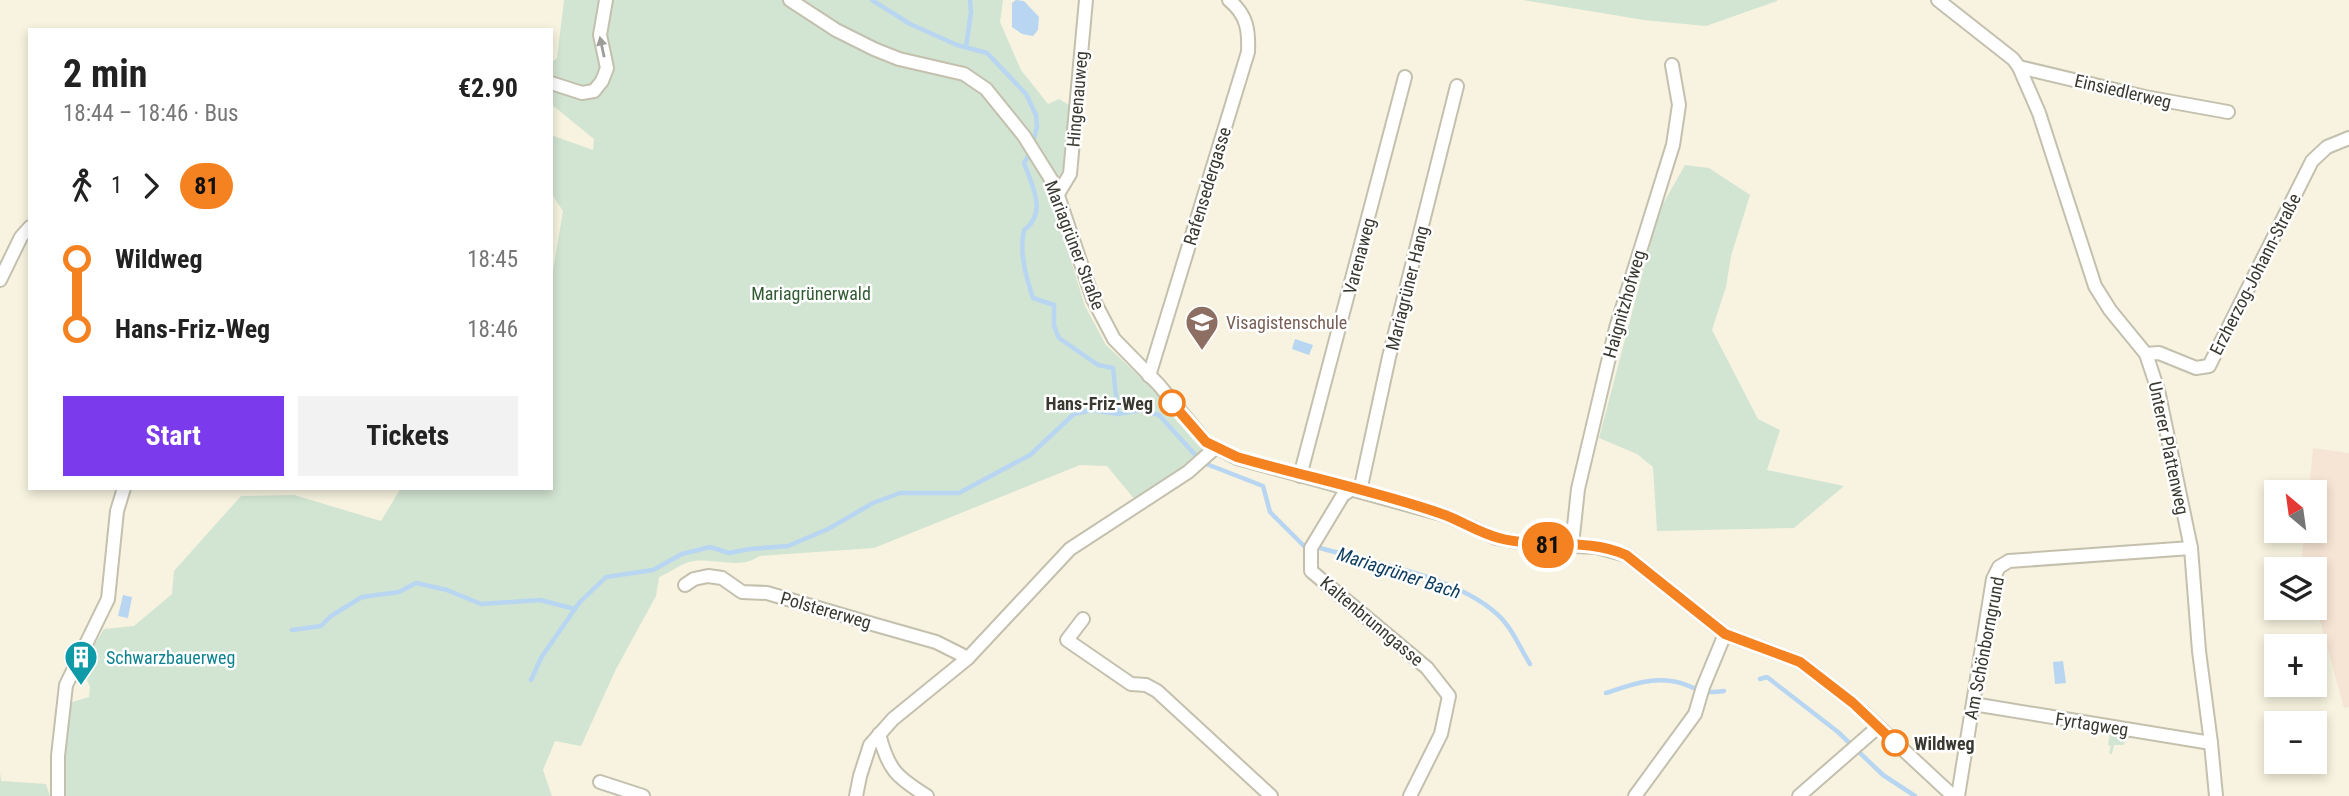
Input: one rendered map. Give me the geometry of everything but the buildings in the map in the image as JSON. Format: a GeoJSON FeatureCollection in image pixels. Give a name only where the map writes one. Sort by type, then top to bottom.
{"type":"FeatureCollection","features":[{"type":"Feature","properties":{"kind":"street"},"geometry":{"type":"LineString","coordinates":[[553,84],[582,93],[594,91],[601,81],[607,68],[600,35],[606,0]]}},
{"type":"Feature","properties":{"kind":"street","name":"Mariagrüner Straße"},"geometry":{"type":"LineString","coordinates":[[790,0],[836,30],[874,49],[899,59],[964,74],[986,89],[1024,136],[1058,194],[1088,286],[1114,340],[1206,442],[1207,456],[1237,457],[1445,515],[1496,538],[1529,544],[1572,545],[1616,551],[1626,555],[1725,634],[1800,662],[1853,703],[1955,796]]}},
{"type":"Feature","properties":{"kind":"street","name":"Hingenauweg"},"geometry":{"type":"LineString","coordinates":[[1058,194],[1070,174],[1086,0]]}},
{"type":"Feature","properties":{"kind":"street","name":"Rafensedergasse"},"geometry":{"type":"LineString","coordinates":[[1149,376],[1248,52],[1247,22],[1229,0]]}},
{"type":"Feature","properties":{"kind":"street","name":"Unterer Plattenweg"},"geometry":{"type":"LineString","coordinates":[[1938,0],[2013,59],[2019,67],[2039,113],[2095,286],[2110,310],[2146,354],[2158,390],[2191,548],[2199,651],[2216,796]]}},
{"type":"Feature","properties":{"kind":"street","name":"Haignitzhofweg"},"geometry":{"type":"LineString","coordinates":[[1572,545],[1578,489],[1616,328],[1673,145],[1679,105],[1672,65]]}},
{"type":"Feature","properties":{"kind":"street","name":"Einsiedlerweg"},"geometry":{"type":"LineString","coordinates":[[2019,67],[2145,97],[2228,112]]}},
{"type":"Feature","properties":{"kind":"street","name":"Varenaweg"},"geometry":{"type":"LineString","coordinates":[[1300,475],[1405,77]]}},
{"type":"Feature","properties":{"kind":"street","name":"Mariagrüner Hang"},"geometry":{"type":"LineString","coordinates":[[1356,490],[1457,86]]}},
{"type":"Feature","properties":{"kind":"street","name":"Erzherzog-Johann-Straße"},"geometry":{"type":"LineString","coordinates":[[2146,354],[2159,353],[2196,368],[2209,366],[2312,161],[2327,147],[2349,138]]}},
{"type":"Feature","properties":{"kind":"street"},"geometry":{"type":"LineString","coordinates":[[0,281],[13,251],[28,230]]}},
{"type":"Feature","properties":{"kind":"street"},"geometry":{"type":"LineString","coordinates":[[856,796],[870,745],[893,719],[968,658],[1070,549],[1207,456]]}},
{"type":"Feature","properties":{"kind":"street"},"geometry":{"type":"LineString","coordinates":[[58,796],[58,756],[66,684],[108,599],[117,511],[123,490]]}},
{"type":"Feature","properties":{"kind":"street","name":"Kaltenbrunngasse"},"geometry":{"type":"LineString","coordinates":[[1356,490],[1343,495],[1311,548],[1311,571],[1427,668],[1449,696],[1441,734],[1410,796]]}},
{"type":"Feature","properties":{"kind":"street","name":"Am Schönborngrund"},"geometry":{"type":"LineString","coordinates":[[1955,796],[1993,579],[1999,567],[2009,561],[2191,548]]}},
{"type":"Feature","properties":{"kind":"street","name":"Polstererweg"},"geometry":{"type":"LineString","coordinates":[[685,585],[694,579],[708,576],[722,578],[742,592],[767,593],[936,642],[968,658]]}},
{"type":"Feature","properties":{"kind":"street"},"geometry":{"type":"LineString","coordinates":[[1083,619],[1067,640],[1131,684],[1146,685],[1157,691],[1271,796]]}},
{"type":"Feature","properties":{"kind":"street"},"geometry":{"type":"LineString","coordinates":[[1635,796],[1695,714],[1701,692],[1725,634]]}},
{"type":"Feature","properties":{"kind":"street","name":"Fyrtagweg"},"geometry":{"type":"LineString","coordinates":[[1973,705],[2211,743]]}},
{"type":"Feature","properties":{"kind":"street"},"geometry":{"type":"LineString","coordinates":[[1799,796],[1878,727]]}},
{"type":"Feature","properties":{"kind":"street"},"geometry":{"type":"LineString","coordinates":[[879,734],[884,755],[893,772],[927,796]]}},
{"type":"Feature","properties":{"kind":"street"},"geometry":{"type":"LineString","coordinates":[[600,782],[643,796]]}},
{"type":"Feature","properties":{"kind":"shaded area"},"geometry":{"type":"Polygon","coordinates":[[[2313,448],[2349,453],[2349,707],[2344,708],[2327,646],[2327,634],[2324,634],[2320,620],[2327,620],[2327,557],[2303,557],[2302,554],[2303,543],[2328,542],[2328,480],[2310,480],[2313,448]]]}},
{"type":"Feature","properties":{"kind":"green space","name":"Mariagrünerwald"},"geometry":{"type":"Polygon","coordinates":[[[564,0],[1003,0],[1000,22],[1021,70],[1048,104],[1059,99],[1072,107],[1065,162],[1052,200],[1085,306],[1106,345],[1152,388],[1205,450],[1136,501],[1107,466],[1080,465],[874,548],[760,556],[734,563],[689,562],[659,577],[656,596],[616,669],[581,746],[555,741],[543,770],[552,796],[61,796],[62,749],[69,703],[89,697],[90,687],[87,680],[73,680],[104,629],[134,626],[172,594],[174,571],[241,496],[294,495],[381,521],[400,490],[553,490],[553,271],[563,211],[553,196],[553,136],[593,150],[594,139],[553,106],[553,61],[557,58],[564,0]]]}},
{"type":"Feature","properties":{"kind":"green space"},"geometry":{"type":"Polygon","coordinates":[[[1523,0],[1777,1],[1706,26],[1644,20],[1523,0]]]}},
{"type":"Feature","properties":{"kind":"green space"},"geometry":{"type":"Polygon","coordinates":[[[1685,165],[1709,168],[1750,195],[1712,330],[1758,419],[1780,430],[1767,470],[1844,486],[1794,528],[1657,531],[1653,467],[1637,454],[1599,438],[1659,211],[1685,165]]]}},
{"type":"Feature","properties":{"kind":"green space"},"geometry":{"type":"Polygon","coordinates":[[[2110,733],[2130,737],[2123,745],[2114,745],[2112,754],[2109,753],[2111,746],[2108,745],[2110,733]]]}},
{"type":"Feature","properties":{"kind":"green space"},"geometry":{"type":"Polygon","coordinates":[[[0,772],[1,781],[46,784],[50,796],[0,796],[0,772]]]}},
{"type":"Feature","properties":{"kind":"water"},"geometry":{"type":"Polygon","coordinates":[[[1016,0],[1024,1],[1039,17],[1038,30],[1033,36],[1022,34],[1012,27],[1012,3],[1016,0]]]}},
{"type":"Feature","properties":{"kind":"water"},"geometry":{"type":"Polygon","coordinates":[[[1295,339],[1313,345],[1309,355],[1292,349],[1295,339]]]}},
{"type":"Feature","properties":{"kind":"water"},"geometry":{"type":"Polygon","coordinates":[[[123,595],[132,597],[128,618],[118,616],[123,595]]]}},
{"type":"Feature","properties":{"kind":"water"},"geometry":{"type":"Polygon","coordinates":[[[2063,661],[2066,683],[2055,684],[2053,662],[2063,661]]]}},
{"type":"Feature","properties":{"kind":"waterway","name":"Mariagrüner Bach"},"geometry":{"type":"LineString","coordinates":[[872,0],[910,24],[957,45],[987,53],[1026,94],[1036,115],[1037,127],[1033,142]]}},
{"type":"Feature","properties":{"kind":"waterway"},"geometry":{"type":"LineString","coordinates":[[966,47],[970,0]]}},
{"type":"Feature","properties":{"kind":"waterway","name":"Mariagrüner Bach"},"geometry":{"type":"LineString","coordinates":[[1031,151],[1024,163],[1034,189],[1037,207],[1031,223],[1024,230],[1022,247],[1033,298],[1054,305],[1054,326],[1059,338],[1098,365],[1113,368],[1118,414]]}},
{"type":"Feature","properties":{"kind":"waterway"},"geometry":{"type":"LineString","coordinates":[[531,680],[541,658],[579,603],[606,577],[653,570],[682,554],[710,547],[729,553],[788,546],[828,529],[873,503],[900,493],[959,493],[1030,455],[1074,414],[1092,410],[1118,414],[1141,410],[1159,415],[1198,458],[1263,486],[1270,512],[1304,546]]}},
{"type":"Feature","properties":{"kind":"waterway","name":"Mariagrüner Bach"},"geometry":{"type":"LineString","coordinates":[[1320,548],[1413,572],[1460,590],[1480,601],[1507,625],[1530,664]]}},
{"type":"Feature","properties":{"kind":"waterway"},"geometry":{"type":"LineString","coordinates":[[292,630],[321,626],[331,616],[362,597],[399,592],[416,583],[447,590],[481,604],[540,600],[575,609]]}},
{"type":"Feature","properties":{"kind":"waterway","name":"Mariagrüner Bach"},"geometry":{"type":"LineString","coordinates":[[1760,679],[1767,677],[1838,732],[1883,775],[1915,796]]}},
{"type":"Feature","properties":{"kind":"waterway","name":"Mariagrüner Bach"},"geometry":{"type":"LineString","coordinates":[[1606,693],[1638,683],[1662,680],[1678,682],[1700,691],[1724,691]]}},
{"type":"Feature","properties":{"kind":"bus line","name":"81"},"geometry":{"type":"LineString","coordinates":[[1172,403],[1206,442],[1237,457],[1445,515],[1496,538],[1529,544],[1597,547],[1626,555],[1725,634],[1800,662],[1853,703],[1895,743]]}},
{"type":"Feature","properties":{"kind":"place","name":"Visagistenschule"},"geometry":{"type":"Point","coordinates":[1202,352]}},
{"type":"Feature","properties":{"kind":"place","name":"Hans-Friz-Weg"},"geometry":{"type":"Point","coordinates":[1172,403]}},
{"type":"Feature","properties":{"kind":"place","name":"Schwarzbauerweg"},"geometry":{"type":"Point","coordinates":[81,687]}},
{"type":"Feature","properties":{"kind":"place","name":"Wildweg"},"geometry":{"type":"Point","coordinates":[1895,743]}}]}
